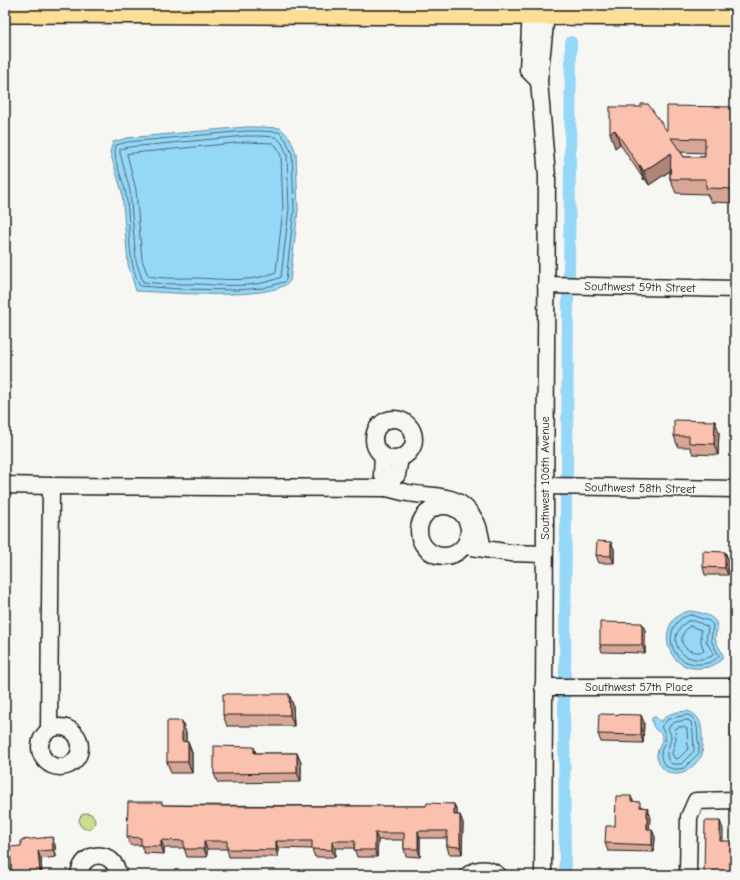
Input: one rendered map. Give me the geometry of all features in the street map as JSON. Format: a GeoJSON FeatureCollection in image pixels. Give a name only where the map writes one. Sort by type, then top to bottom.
{"type":"FeatureCollection","features":[{"type":"Feature","properties":{"kind":"main road"},"geometry":{"type":"LineString","coordinates":[[5,12],[539,10],[735,15]]}},
{"type":"Feature","properties":{"kind":"street","name":"Southwest 106th Avenue"},"geometry":{"type":"LineString","coordinates":[[539,10],[528,70],[540,81],[547,176],[542,875]]}},
{"type":"Feature","properties":{"kind":"street","name":"Southwest 59th Street"},"geometry":{"type":"LineString","coordinates":[[546,284],[735,289]]}},
{"type":"Feature","properties":{"kind":"street"},"geometry":{"type":"LineString","coordinates":[[393,418],[406,422],[414,432],[414,445],[410,451],[400,458],[393,458],[383,455],[377,448],[374,441],[377,429],[381,423],[393,418]]}},
{"type":"Feature","properties":{"kind":"street"},"geometry":{"type":"LineString","coordinates":[[383,455],[382,474],[387,485]]}},
{"type":"Feature","properties":{"kind":"street"},"geometry":{"type":"LineString","coordinates":[[387,485],[397,475],[400,458]]}},
{"type":"Feature","properties":{"kind":"street"},"geometry":{"type":"LineString","coordinates":[[5,485],[387,485],[407,493],[423,502],[430,510]]}},
{"type":"Feature","properties":{"kind":"street"},"geometry":{"type":"LineString","coordinates":[[49,729],[51,486]]}},
{"type":"Feature","properties":{"kind":"street","name":"Southwest 58th Street"},"geometry":{"type":"LineString","coordinates":[[545,486],[735,489]]}},
{"type":"Feature","properties":{"kind":"street"},"geometry":{"type":"LineString","coordinates":[[407,493],[417,510],[420,523],[420,540],[424,547],[438,556],[446,556],[454,554],[466,543],[468,536],[467,524],[461,513],[454,509],[438,507],[430,510],[420,523]]}},
{"type":"Feature","properties":{"kind":"street"},"geometry":{"type":"LineString","coordinates":[[407,493],[444,496],[461,503],[469,511],[477,525],[483,548]]}},
{"type":"Feature","properties":{"kind":"street"},"geometry":{"type":"LineString","coordinates":[[468,536],[483,548]]}},
{"type":"Feature","properties":{"kind":"street"},"geometry":{"type":"LineString","coordinates":[[460,550],[470,547],[511,553],[544,554]]}},
{"type":"Feature","properties":{"kind":"street","name":"Southwest 57th Place"},"geometry":{"type":"LineString","coordinates":[[543,688],[735,687]]}},
{"type":"Feature","properties":{"kind":"street"},"geometry":{"type":"LineString","coordinates":[[688,875],[689,817],[696,801],[735,800]]}},
{"type":"Feature","properties":{"kind":"street"},"geometry":{"type":"LineString","coordinates":[[78,875],[79,870],[86,859],[98,855],[105,856],[115,864],[118,875]]}},
{"type":"Feature","properties":{"kind":"street"},"geometry":{"type":"LineString","coordinates":[[468,875],[480,869],[489,870],[498,875]]}},
{"type":"Feature","properties":{"kind":"green space"},"geometry":{"type":"Polygon","coordinates":[[[87,813],[94,818],[95,821],[90,828],[87,829],[80,824],[79,821],[84,814],[87,813]]]}},
{"type":"Feature","properties":{"kind":"water"},"geometry":{"type":"Polygon","coordinates":[[[245,127],[280,128],[290,138],[296,153],[298,210],[290,281],[280,288],[263,292],[241,294],[193,294],[136,291],[128,264],[122,192],[110,152],[113,142],[127,138],[245,127]]]}},
{"type":"Feature","properties":{"kind":"water"},"geometry":{"type":"Polygon","coordinates":[[[690,611],[706,615],[714,619],[716,622],[717,628],[715,638],[723,656],[719,662],[708,667],[693,668],[681,664],[673,656],[668,645],[668,634],[671,624],[678,616],[690,611]]]}},
{"type":"Feature","properties":{"kind":"water"},"geometry":{"type":"Polygon","coordinates":[[[688,711],[696,716],[700,722],[702,734],[702,755],[690,769],[685,772],[676,774],[667,772],[661,766],[657,757],[658,749],[662,742],[662,736],[653,726],[652,718],[656,717],[661,722],[670,714],[688,711]]]}},
{"type":"Feature","properties":{"kind":"building"},"geometry":{"type":"Polygon","coordinates":[[[641,104],[648,104],[667,131],[667,106],[735,107],[735,189],[706,188],[706,179],[670,179],[671,153],[644,171],[615,130],[610,133],[610,107],[641,107],[641,104]],[[671,138],[684,157],[705,157],[705,139],[671,138]]]}},
{"type":"Feature","properties":{"kind":"building"},"geometry":{"type":"Polygon","coordinates":[[[674,420],[715,421],[714,444],[689,443],[689,436],[674,436],[674,420]]]}},
{"type":"Feature","properties":{"kind":"building"},"geometry":{"type":"Polygon","coordinates":[[[597,541],[611,542],[611,556],[596,555],[597,541]]]}},
{"type":"Feature","properties":{"kind":"building"},"geometry":{"type":"Polygon","coordinates":[[[703,551],[725,552],[725,568],[703,567],[703,551]]]}},
{"type":"Feature","properties":{"kind":"building"},"geometry":{"type":"Polygon","coordinates":[[[600,622],[642,623],[642,645],[600,645],[600,622]]]}},
{"type":"Feature","properties":{"kind":"building"},"geometry":{"type":"Polygon","coordinates":[[[223,694],[289,694],[290,715],[223,715],[223,694]]]}},
{"type":"Feature","properties":{"kind":"building"},"geometry":{"type":"Polygon","coordinates":[[[599,714],[641,715],[641,735],[598,734],[599,714]]]}},
{"type":"Feature","properties":{"kind":"building"},"geometry":{"type":"Polygon","coordinates":[[[731,714],[735,714],[735,738],[731,738],[731,714]]]}},
{"type":"Feature","properties":{"kind":"building"},"geometry":{"type":"Polygon","coordinates":[[[167,721],[182,721],[182,741],[188,742],[188,762],[167,762],[167,721]]]}},
{"type":"Feature","properties":{"kind":"building"},"geometry":{"type":"Polygon","coordinates":[[[214,746],[254,747],[254,753],[297,753],[297,773],[214,774],[214,746]]]}},
{"type":"Feature","properties":{"kind":"building"},"geometry":{"type":"Polygon","coordinates":[[[616,796],[631,796],[631,801],[640,802],[640,807],[647,808],[647,829],[652,829],[652,845],[605,843],[606,826],[615,826],[616,796]]]}},
{"type":"Feature","properties":{"kind":"building"},"geometry":{"type":"Polygon","coordinates":[[[128,802],[162,802],[162,805],[213,806],[426,806],[427,803],[454,804],[454,815],[460,815],[460,847],[447,846],[447,831],[418,831],[418,849],[404,849],[404,833],[375,833],[375,850],[354,850],[355,841],[332,841],[332,850],[312,849],[312,841],[276,841],[276,850],[227,849],[227,841],[204,841],[204,849],[184,849],[184,841],[161,840],[161,846],[141,846],[141,838],[127,837],[128,802]]]}},
{"type":"Feature","properties":{"kind":"building"},"geometry":{"type":"Polygon","coordinates":[[[705,821],[720,821],[720,841],[735,841],[735,875],[704,875],[705,821]]]}},
{"type":"Feature","properties":{"kind":"building"},"geometry":{"type":"Polygon","coordinates":[[[52,837],[53,850],[38,851],[40,872],[12,875],[10,847],[21,846],[21,840],[52,837]]]}},
{"type":"Feature","properties":{"kind":"building"},"geometry":{"type":"Polygon","coordinates":[[[611,873],[631,873],[631,875],[611,875],[611,873]]]}},
{"type":"Feature","properties":{"kind":"waterway"},"geometry":{"type":"LineString","coordinates":[[569,275],[571,42]]}},
{"type":"Feature","properties":{"kind":"waterway"},"geometry":{"type":"LineString","coordinates":[[567,477],[568,294]]}},
{"type":"Feature","properties":{"kind":"waterway"},"geometry":{"type":"LineString","coordinates":[[565,678],[566,496]]}},
{"type":"Feature","properties":{"kind":"waterway"},"geometry":{"type":"LineString","coordinates":[[564,697],[565,875]]}}]}
